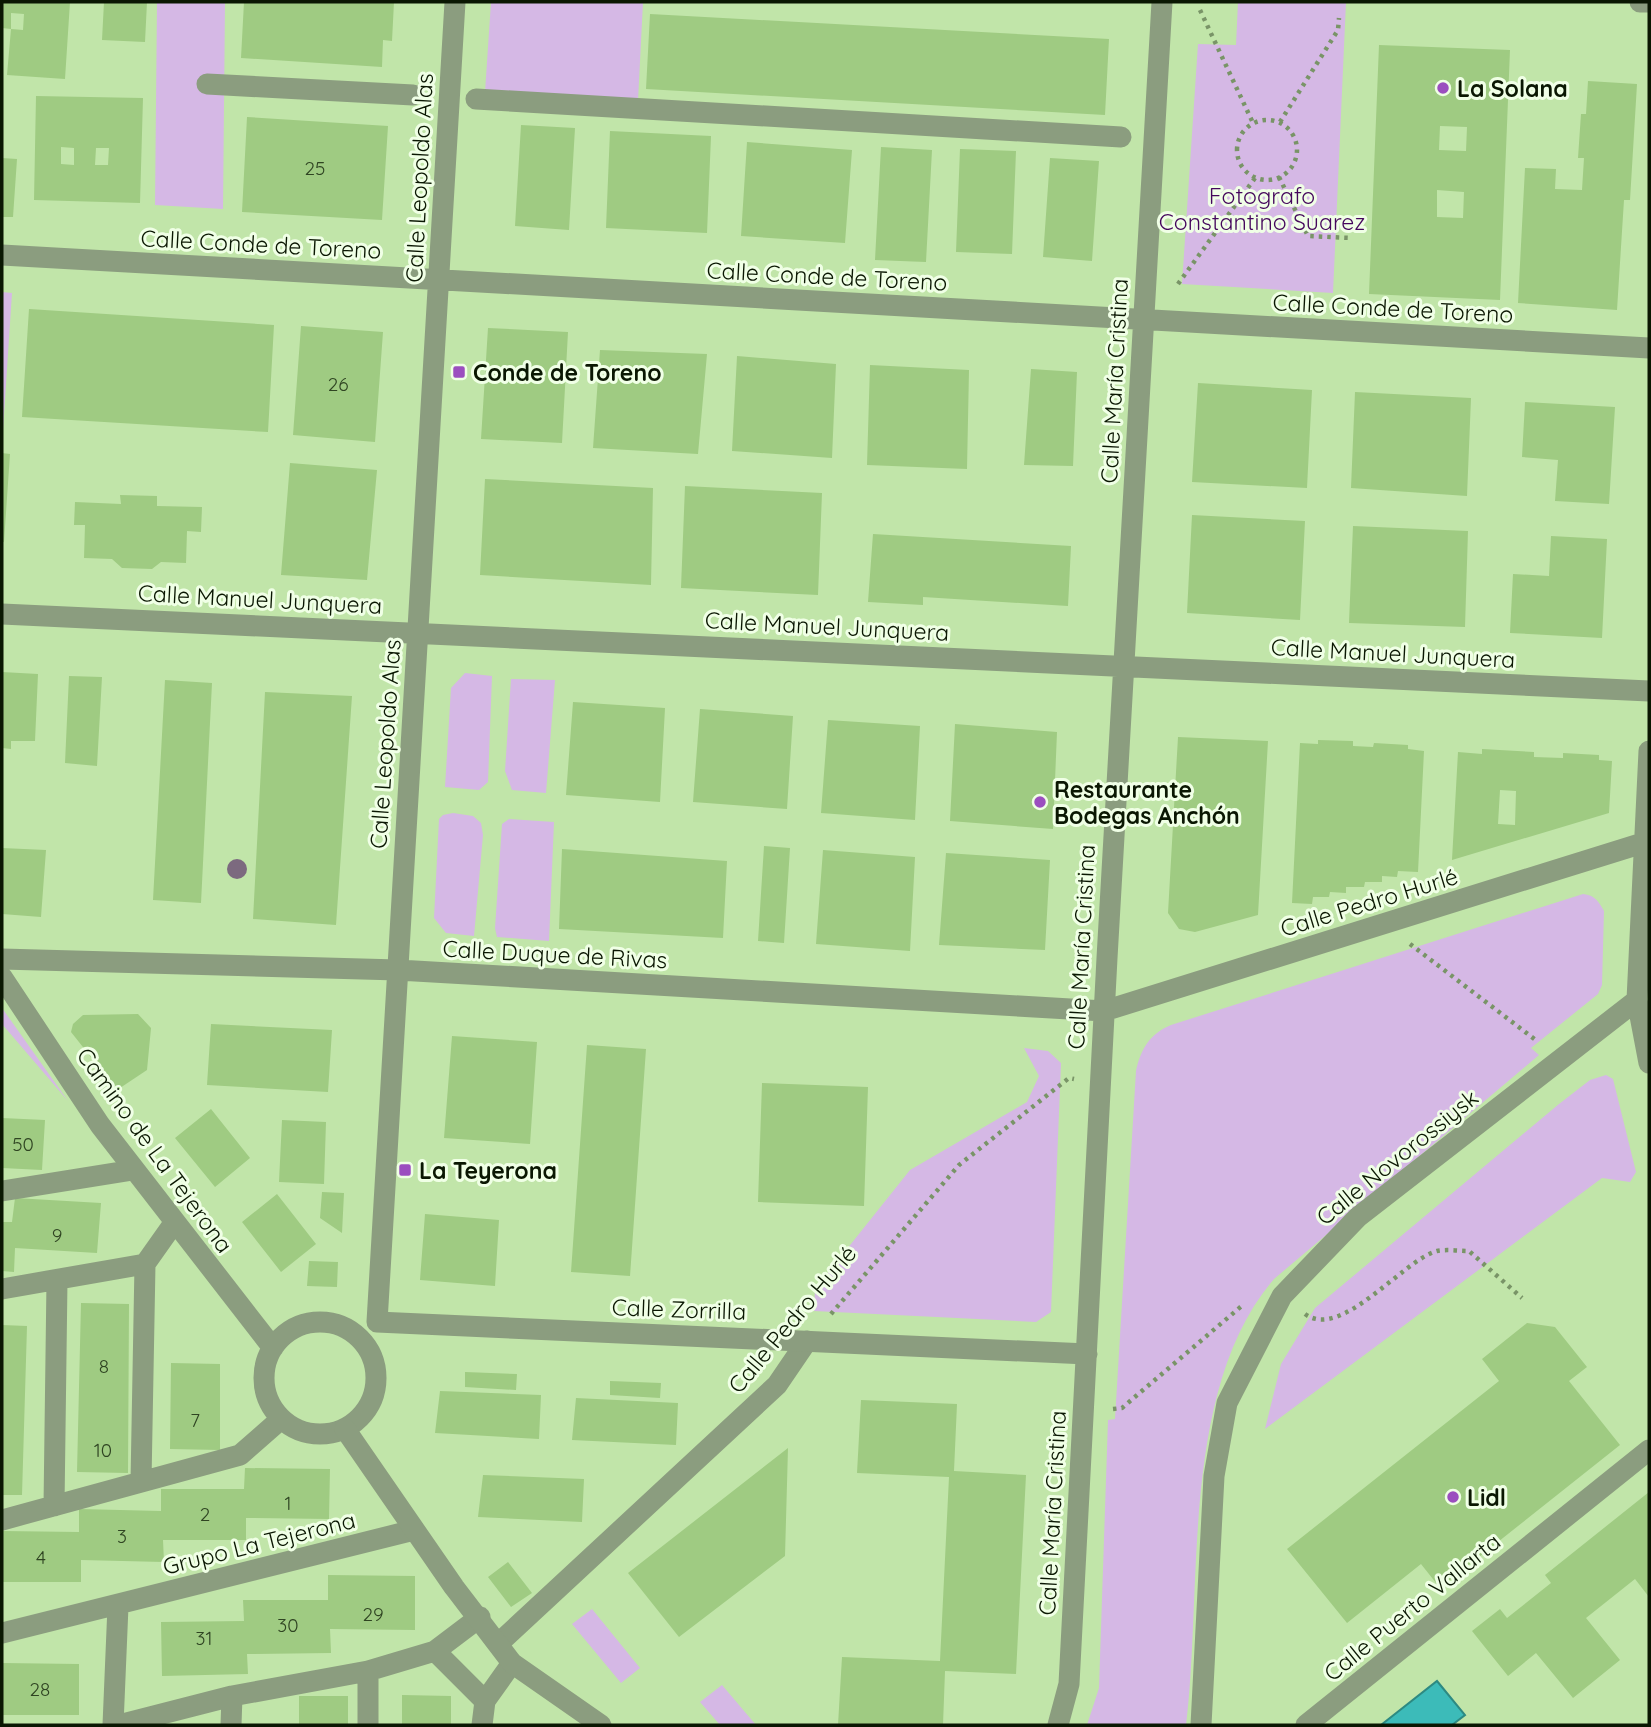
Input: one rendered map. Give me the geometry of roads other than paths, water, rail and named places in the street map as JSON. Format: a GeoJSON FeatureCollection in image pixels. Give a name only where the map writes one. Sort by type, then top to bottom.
{"type":"FeatureCollection","features":[{"type":"Feature","properties":{"kind":"street","name":"Calle Leopoldo Alas"},"geometry":{"type":"LineString","coordinates":[[377,1322],[455,2]]}},
{"type":"Feature","properties":{"kind":"street","name":"Calle María Cristina"},"geometry":{"type":"LineString","coordinates":[[1058,1725],[1069,1684],[1100,1080],[1162,2]]}},
{"type":"Feature","properties":{"kind":"street"},"geometry":{"type":"LineString","coordinates":[[1640,2],[1649,2]]}},
{"type":"Feature","properties":{"kind":"street"},"geometry":{"type":"LineString","coordinates":[[207,84],[413,95]]}},
{"type":"Feature","properties":{"kind":"street"},"geometry":{"type":"LineString","coordinates":[[476,99],[1121,137]]}},
{"type":"Feature","properties":{"kind":"street","name":"Calle Conde de Toreno"},"geometry":{"type":"LineString","coordinates":[[2,255],[1649,348]]}},
{"type":"Feature","properties":{"kind":"street","name":"Calle Manuel Junquera"},"geometry":{"type":"LineString","coordinates":[[2,614],[1649,691]]}},
{"type":"Feature","properties":{"kind":"street"},"geometry":{"type":"LineString","coordinates":[[1649,751],[1637,1000],[1649,1063]]}},
{"type":"Feature","properties":{"kind":"street","name":"Calle Pedro Hurlé"},"geometry":{"type":"LineString","coordinates":[[1104,1011],[1646,842]]}},
{"type":"Feature","properties":{"kind":"street","name":"Calle Duque de Rivas"},"geometry":{"type":"LineString","coordinates":[[2,959],[398,970],[1104,1011]]}},
{"type":"Feature","properties":{"kind":"street","name":"Camino de La Tejerona"},"geometry":{"type":"LineString","coordinates":[[2,977],[133,1170],[273,1348]]}},
{"type":"Feature","properties":{"kind":"street","name":"Calle Novorossiysk"},"geometry":{"type":"LineString","coordinates":[[1201,1725],[1214,1476],[1227,1403],[1282,1296],[1358,1217],[1637,1000]]}},
{"type":"Feature","properties":{"kind":"street"},"geometry":{"type":"LineString","coordinates":[[2,1191],[133,1170]]}},
{"type":"Feature","properties":{"kind":"street"},"geometry":{"type":"LineString","coordinates":[[141,1482],[145,1264],[174,1223]]}},
{"type":"Feature","properties":{"kind":"street"},"geometry":{"type":"LineString","coordinates":[[2,1289],[145,1264]]}},
{"type":"Feature","properties":{"kind":"street"},"geometry":{"type":"LineString","coordinates":[[54,1506],[57,1280]]}},
{"type":"Feature","properties":{"kind":"street"},"geometry":{"type":"LineString","coordinates":[[326,1322],[346,1328],[363,1341],[376,1369],[377,1380],[373,1400],[362,1417],[345,1429],[323,1435],[300,1431],[281,1419],[270,1403],[264,1385],[265,1366],[273,1348],[287,1333],[305,1324],[326,1322]]}},
{"type":"Feature","properties":{"kind":"street"},"geometry":{"type":"LineString","coordinates":[[363,1341],[377,1322]]}},
{"type":"Feature","properties":{"kind":"street","name":"Calle Zorrilla"},"geometry":{"type":"LineString","coordinates":[[377,1322],[1087,1354]]}},
{"type":"Feature","properties":{"kind":"street","name":"Calle Pedro Hurlé"},"geometry":{"type":"LineString","coordinates":[[499,1643],[777,1385],[807,1341]]}},
{"type":"Feature","properties":{"kind":"street"},"geometry":{"type":"LineString","coordinates":[[2,1520],[240,1455],[281,1419]]}},
{"type":"Feature","properties":{"kind":"street"},"geometry":{"type":"LineString","coordinates":[[345,1429],[414,1530],[512,1663],[601,1725]]}},
{"type":"Feature","properties":{"kind":"street","name":"Calle Puerto Vallarta"},"geometry":{"type":"LineString","coordinates":[[1306,1725],[1649,1450]]}},
{"type":"Feature","properties":{"kind":"street","name":"Grupo La Tejerona"},"geometry":{"type":"LineString","coordinates":[[2,1633],[414,1530]]}},
{"type":"Feature","properties":{"kind":"street"},"geometry":{"type":"LineString","coordinates":[[113,1725],[118,1606]]}},
{"type":"Feature","properties":{"kind":"street"},"geometry":{"type":"LineString","coordinates":[[119,1725],[232,1696],[368,1671],[435,1651],[480,1617]]}},
{"type":"Feature","properties":{"kind":"street"},"geometry":{"type":"LineString","coordinates":[[435,1651],[485,1701]]}},
{"type":"Feature","properties":{"kind":"street"},"geometry":{"type":"LineString","coordinates":[[482,1725],[485,1701],[512,1663]]}},
{"type":"Feature","properties":{"kind":"street"},"geometry":{"type":"LineString","coordinates":[[368,1671],[368,1725]]}},
{"type":"Feature","properties":{"kind":"street"},"geometry":{"type":"LineString","coordinates":[[231,1725],[232,1696]]}},
{"type":"Feature","properties":{"kind":"water"},"geometry":{"type":"Polygon","coordinates":[[[1437,1681],[1465,1715],[1452,1725],[1381,1725],[1437,1681]]]}},
{"type":"Feature","properties":{"kind":"place","name":"La Solana"},"geometry":{"type":"Point","coordinates":[1443,88]}},
{"type":"Feature","properties":{"kind":"place","name":"Conde de Toreno"},"geometry":{"type":"Point","coordinates":[459,372]}},
{"type":"Feature","properties":{"kind":"place","name":"Restaurante Bodegas Anchón"},"geometry":{"type":"Point","coordinates":[1040,802]}},
{"type":"Feature","properties":{"kind":"place","name":"La Teyerona"},"geometry":{"type":"Point","coordinates":[405,1170]}},
{"type":"Feature","properties":{"kind":"place","name":"Lidl"},"geometry":{"type":"Point","coordinates":[1453,1497]}},
{"type":"Feature","properties":{"kind":"park label","name":"Fotografo Constantino Suarez"},"geometry":{"type":"Point","coordinates":[1262,208]}}]}
